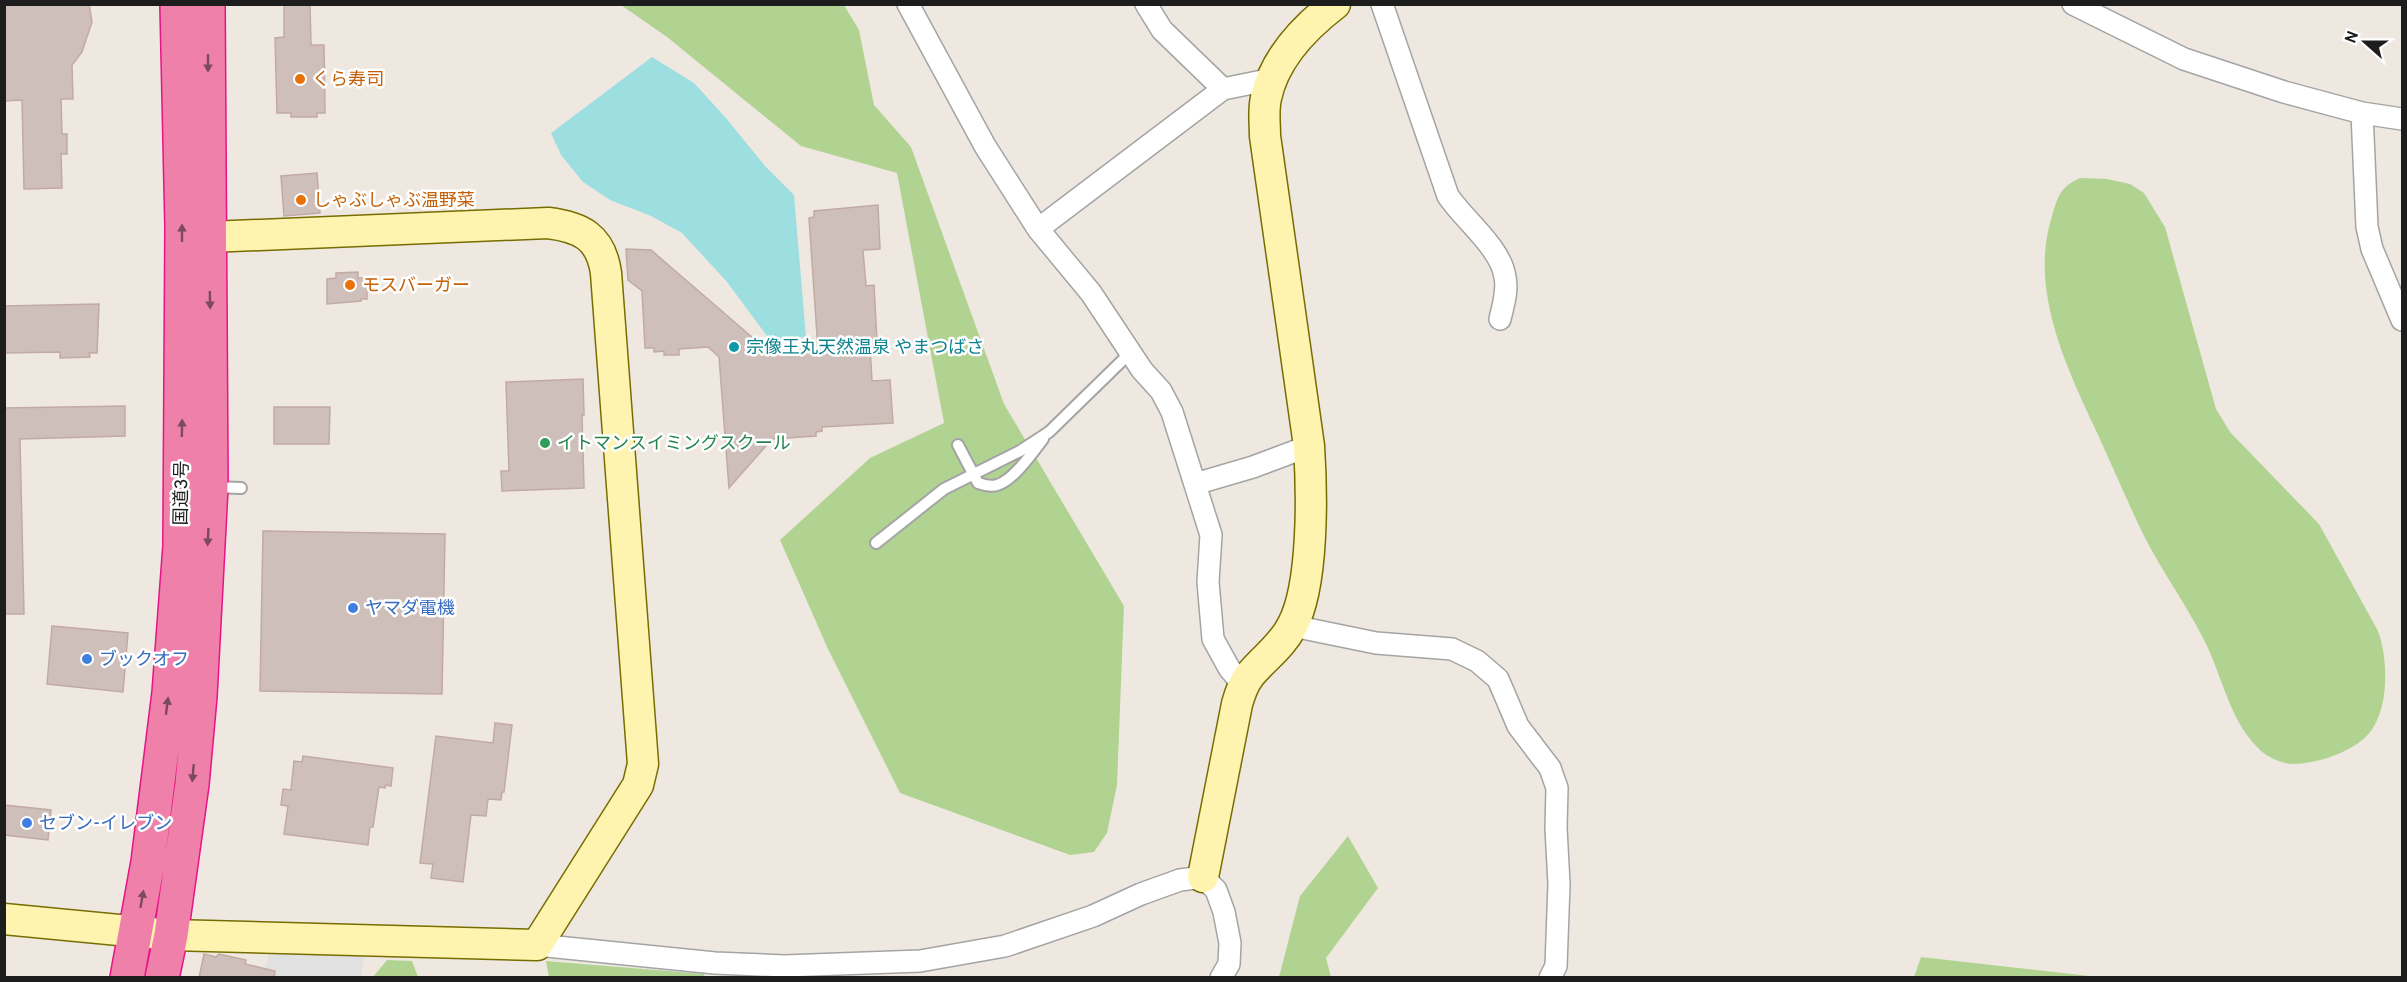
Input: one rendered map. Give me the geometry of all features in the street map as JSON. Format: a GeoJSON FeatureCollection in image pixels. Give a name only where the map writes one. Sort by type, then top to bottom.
{"type":"FeatureCollection","features":[{"type":"Feature","properties":{"kind":"highway","name":"国道3号"},"geometry":{"type":"LineString","coordinates":[[127,978],[148,862],[169,693],[180,546],[182,251],[177,4]]}},
{"type":"Feature","properties":{"kind":"highway","name":"国道3号"},"geometry":{"type":"LineString","coordinates":[[162,978],[171,934],[194,773],[200,696],[226,488],[209,237],[208,4]]}},
{"type":"Feature","properties":{"kind":"street"},"geometry":{"type":"LineString","coordinates":[[908,4],[985,146],[1038,228],[1091,293],[1130,353],[1161,391],[1172,412],[1211,536],[1208,582],[1213,639],[1229,668],[1243,685]]}},
{"type":"Feature","properties":{"kind":"street"},"geometry":{"type":"LineString","coordinates":[[1146,4],[1162,30],[1223,89]]}},
{"type":"Feature","properties":{"kind":"street"},"geometry":{"type":"LineString","coordinates":[[1203,877],[1237,704],[1243,685],[1282,643],[1293,626],[1307,575],[1311,475],[1309,446],[1265,136],[1266,99],[1272,79],[1289,49],[1335,4]]}},
{"type":"Feature","properties":{"kind":"street"},"geometry":{"type":"LineString","coordinates":[[1382,4],[1448,196],[1500,260],[1506,278],[1500,319]]}},
{"type":"Feature","properties":{"kind":"street"},"geometry":{"type":"LineString","coordinates":[[2073,4],[2184,59],[2284,92],[2362,113],[2403,118]]}},
{"type":"Feature","properties":{"kind":"street"},"geometry":{"type":"LineString","coordinates":[[1038,228],[1223,89],[1272,79]]}},
{"type":"Feature","properties":{"kind":"street"},"geometry":{"type":"LineString","coordinates":[[2362,113],[2367,227],[2372,249],[2403,320]]}},
{"type":"Feature","properties":{"kind":"street"},"geometry":{"type":"LineString","coordinates":[[209,237],[548,223],[570,226],[586,234],[598,247],[605,261],[643,764],[638,785],[537,945]]}},
{"type":"Feature","properties":{"kind":"street"},"geometry":{"type":"LineString","coordinates":[[1195,484],[1253,467],[1309,446]]}},
{"type":"Feature","properties":{"kind":"street"},"geometry":{"type":"LineString","coordinates":[[1293,626],[1376,643],[1452,649],[1477,661],[1498,679],[1518,726],[1550,768],[1557,788],[1556,828],[1559,884],[1556,966],[1550,978]]}},
{"type":"Feature","properties":{"kind":"street"},"geometry":{"type":"LineString","coordinates":[[4,920],[171,934],[537,945],[719,970],[920,961],[1005,946],[1093,916],[1141,894],[1180,880],[1203,877]]}},
{"type":"Feature","properties":{"kind":"street"},"geometry":{"type":"LineString","coordinates":[[1203,877],[1216,890],[1224,912],[1230,943],[1229,964],[1221,978]]}},
{"type":"Feature","properties":{"kind":"lane"},"geometry":{"type":"LineString","coordinates":[[958,445],[978,483],[999,485],[1026,460],[1049,432],[1130,353]]}},
{"type":"Feature","properties":{"kind":"lane"},"geometry":{"type":"LineString","coordinates":[[876,543],[944,489],[1020,451],[1049,432]]}},
{"type":"Feature","properties":{"kind":"green space"},"geometry":{"type":"Polygon","coordinates":[[[621,5],[844,5],[859,30],[874,105],[911,147],[1004,404],[1124,606],[1117,785],[1107,833],[1094,852],[1070,855],[900,793],[828,649],[780,540],[870,458],[944,423],[897,173],[801,146],[667,37],[621,5]]]}},
{"type":"Feature","properties":{"kind":"green space"},"geometry":{"type":"Polygon","coordinates":[[[2080,178],[2107,179],[2130,184],[2144,193],[2165,227],[2216,409],[2230,432],[2319,524],[2378,631],[2385,667],[2382,706],[2367,736],[2349,749],[2326,758],[2293,764],[2274,759],[2257,747],[2232,709],[2203,638],[2144,536],[2075,385],[2055,330],[2048,301],[2045,273],[2046,244],[2052,216],[2061,193],[2073,181],[2080,178]]]}},
{"type":"Feature","properties":{"kind":"green space"},"geometry":{"type":"Polygon","coordinates":[[[1348,836],[1378,888],[1326,958],[1331,977],[1279,977],[1300,896],[1348,836]]]}},
{"type":"Feature","properties":{"kind":"green space"},"geometry":{"type":"Polygon","coordinates":[[[1921,957],[2098,977],[1914,977],[1921,957]]]}},
{"type":"Feature","properties":{"kind":"green space"},"geometry":{"type":"Polygon","coordinates":[[[387,960],[412,961],[418,977],[373,977],[387,960]]]}},
{"type":"Feature","properties":{"kind":"green space"},"geometry":{"type":"Polygon","coordinates":[[[546,961],[704,974],[705,977],[549,977],[546,961]]]}},
{"type":"Feature","properties":{"kind":"shaded area"},"geometry":{"type":"Polygon","coordinates":[[[269,952],[365,953],[361,977],[263,978],[269,952]]]}},
{"type":"Feature","properties":{"kind":"water"},"geometry":{"type":"Polygon","coordinates":[[[652,57],[694,83],[765,166],[794,195],[806,337],[770,340],[727,282],[682,233],[651,216],[610,200],[583,182],[561,155],[551,133],[652,57]]]}},
{"type":"Feature","properties":{"kind":"building"},"geometry":{"type":"Polygon","coordinates":[[[4,4],[89,4],[92,22],[82,52],[72,65],[73,99],[61,99],[62,134],[67,134],[67,154],[61,154],[62,188],[24,189],[22,100],[4,101],[4,4]]]}},
{"type":"Feature","properties":{"kind":"building","name":"くら寿司"},"geometry":{"type":"Polygon","coordinates":[[[284,4],[310,4],[311,45],[324,45],[325,113],[317,113],[317,117],[291,117],[291,113],[277,113],[275,38],[284,37],[284,4]]]}},
{"type":"Feature","properties":{"kind":"building","name":"しゃぶしゃぶ温野菜"},"geometry":{"type":"Polygon","coordinates":[[[317,173],[320,213],[284,216],[281,176],[317,173]]]}},
{"type":"Feature","properties":{"kind":"building","name":"宗像王丸天然温泉 やまつばさ"},"geometry":{"type":"Polygon","coordinates":[[[878,205],[880,249],[863,250],[866,286],[874,285],[877,345],[870,346],[872,381],[890,380],[893,423],[822,427],[822,431],[816,432],[816,436],[772,439],[729,488],[719,357],[708,347],[679,349],[679,355],[664,355],[664,351],[654,352],[654,348],[645,348],[642,291],[628,280],[626,249],[651,250],[760,344],[761,354],[818,350],[809,218],[814,217],[814,211],[878,205]]]}},
{"type":"Feature","properties":{"kind":"building","name":"モスバーガー"},"geometry":{"type":"Polygon","coordinates":[[[358,272],[358,278],[373,278],[374,292],[367,292],[367,299],[361,299],[361,301],[327,304],[327,279],[336,278],[336,273],[358,272]]]}},
{"type":"Feature","properties":{"kind":"building"},"geometry":{"type":"Polygon","coordinates":[[[99,304],[97,353],[89,353],[90,357],[60,358],[60,352],[4,353],[4,306],[99,304]]]}},
{"type":"Feature","properties":{"kind":"building","name":"イトマンスイミングスクール"},"geometry":{"type":"Polygon","coordinates":[[[583,379],[584,488],[502,491],[501,471],[509,471],[506,382],[583,379]]]}},
{"type":"Feature","properties":{"kind":"building"},"geometry":{"type":"Polygon","coordinates":[[[125,406],[125,436],[20,439],[24,614],[4,614],[4,408],[125,406]]]}},
{"type":"Feature","properties":{"kind":"building"},"geometry":{"type":"Polygon","coordinates":[[[274,407],[330,407],[329,444],[274,444],[274,407]]]}},
{"type":"Feature","properties":{"kind":"building","name":"ヤマダ電機"},"geometry":{"type":"Polygon","coordinates":[[[263,531],[445,534],[442,694],[260,691],[263,531]]]}},
{"type":"Feature","properties":{"kind":"building","name":"ブックオフ"},"geometry":{"type":"Polygon","coordinates":[[[52,626],[128,633],[123,692],[47,684],[52,626]]]}},
{"type":"Feature","properties":{"kind":"building"},"geometry":{"type":"Polygon","coordinates":[[[495,723],[512,725],[504,792],[502,792],[501,800],[488,799],[486,816],[471,815],[463,882],[431,878],[433,864],[420,863],[436,736],[493,743],[495,723]]]}},
{"type":"Feature","properties":{"kind":"building"},"geometry":{"type":"Polygon","coordinates":[[[303,756],[393,768],[391,786],[379,787],[368,845],[284,834],[288,806],[281,805],[283,789],[291,790],[294,761],[302,762],[303,756]]]}},
{"type":"Feature","properties":{"kind":"building","name":"セブン-イレブン"},"geometry":{"type":"Polygon","coordinates":[[[4,805],[51,810],[48,840],[4,835],[4,805]]]}},
{"type":"Feature","properties":{"kind":"building"},"geometry":{"type":"Polygon","coordinates":[[[204,954],[216,957],[219,954],[246,960],[245,964],[275,971],[274,978],[199,978],[204,954]]]}},
{"type":"Feature","properties":{"kind":"place","name":"くら寿司"},"geometry":{"type":"Point","coordinates":[300,79]}},
{"type":"Feature","properties":{"kind":"place","name":"しゃぶしゃぶ温野菜"},"geometry":{"type":"Point","coordinates":[301,200]}},
{"type":"Feature","properties":{"kind":"place","name":"モスバーガー"},"geometry":{"type":"Point","coordinates":[350,285]}},
{"type":"Feature","properties":{"kind":"place","name":"宗像王丸天然温泉 やまつばさ"},"geometry":{"type":"Point","coordinates":[734,347]}},
{"type":"Feature","properties":{"kind":"place","name":"イトマンスイミングスクール"},"geometry":{"type":"Point","coordinates":[545,443]}},
{"type":"Feature","properties":{"kind":"place","name":"ヤマダ電機"},"geometry":{"type":"Point","coordinates":[353,608]}},
{"type":"Feature","properties":{"kind":"place","name":"ブックオフ"},"geometry":{"type":"Point","coordinates":[87,659]}},
{"type":"Feature","properties":{"kind":"place","name":"セブン-イレブン"},"geometry":{"type":"Point","coordinates":[27,823]}}]}
